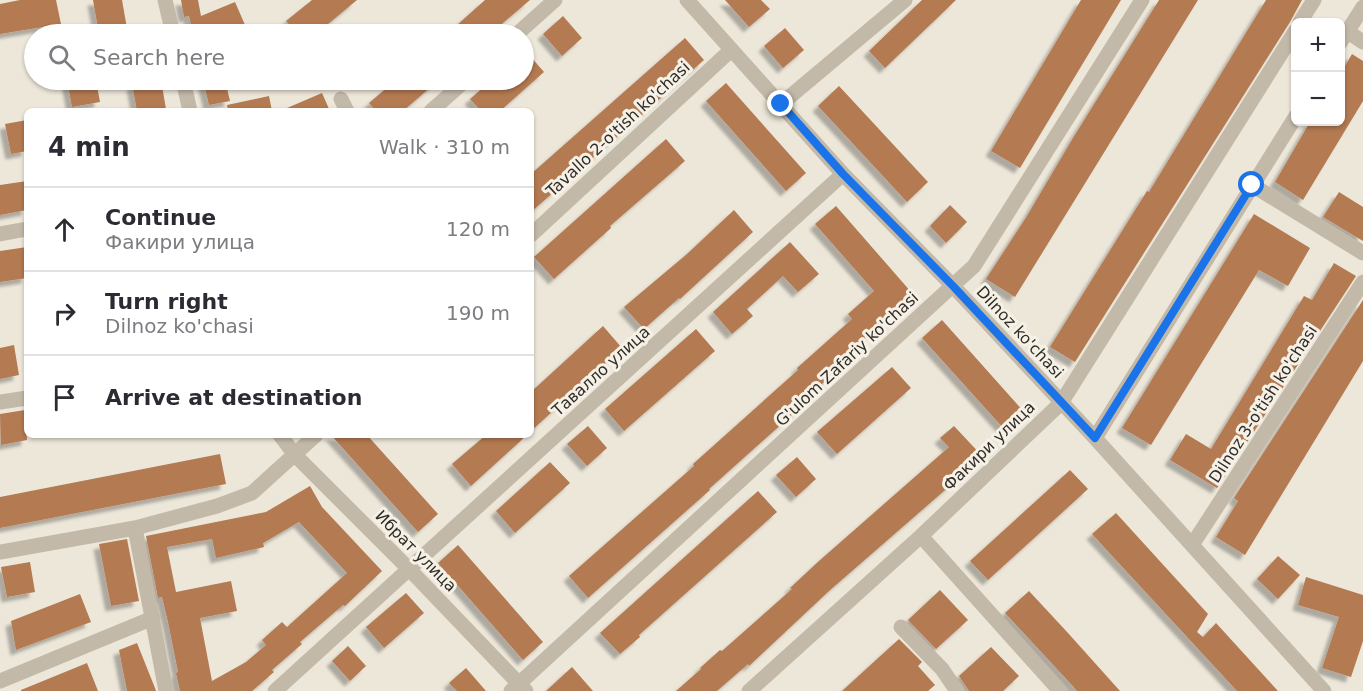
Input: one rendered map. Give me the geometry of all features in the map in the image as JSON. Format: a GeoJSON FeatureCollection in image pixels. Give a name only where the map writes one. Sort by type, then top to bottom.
{"type":"FeatureCollection","features":[{"type":"Feature","properties":{"kind":"street"},"geometry":{"type":"LineString","coordinates":[[165,0],[171,24]]}},
{"type":"Feature","properties":{"kind":"street"},"geometry":{"type":"LineString","coordinates":[[528,24],[555,0]]}},
{"type":"Feature","properties":{"kind":"street","name":"Dilnoz ko'chasi"},"geometry":{"type":"LineString","coordinates":[[687,0],[843,174],[953,286],[1095,438],[1324,691]]}},
{"type":"Feature","properties":{"kind":"street"},"geometry":{"type":"LineString","coordinates":[[781,104],[905,0]]}},
{"type":"Feature","properties":{"kind":"street","name":"G'ulom Zafariy ko'chasi"},"geometry":{"type":"LineString","coordinates":[[519,688],[974,266],[1142,0]]}},
{"type":"Feature","properties":{"kind":"street"},"geometry":{"type":"LineString","coordinates":[[1303,18],[1314,0]]}},
{"type":"Feature","properties":{"kind":"street"},"geometry":{"type":"LineString","coordinates":[[1345,35],[1363,8]]}},
{"type":"Feature","properties":{"kind":"street"},"geometry":{"type":"LineString","coordinates":[[1345,37],[1363,42]]}},
{"type":"Feature","properties":{"kind":"street","name":"Факири улица"},"geometry":{"type":"LineString","coordinates":[[749,691],[921,536],[1061,403],[1291,38]]}},
{"type":"Feature","properties":{"kind":"street","name":"Tavallo 2-o'tish ko'chasi"},"geometry":{"type":"LineString","coordinates":[[534,232],[730,50]]}},
{"type":"Feature","properties":{"kind":"street"},"geometry":{"type":"LineString","coordinates":[[185,90],[189,108]]}},
{"type":"Feature","properties":{"kind":"street"},"geometry":{"type":"LineString","coordinates":[[434,108],[455,90]]}},
{"type":"Feature","properties":{"kind":"street"},"geometry":{"type":"LineString","coordinates":[[1095,438],[1291,124]]}},
{"type":"Feature","properties":{"kind":"street","name":"Тавалло улица"},"geometry":{"type":"LineString","coordinates":[[275,691],[843,174]]}},
{"type":"Feature","properties":{"kind":"street"},"geometry":{"type":"LineString","coordinates":[[1252,185],[1363,253]]}},
{"type":"Feature","properties":{"kind":"street"},"geometry":{"type":"LineString","coordinates":[[0,234],[24,230]]}},
{"type":"Feature","properties":{"kind":"street","name":"Dilnoz 3-o'tish ko'chasi"},"geometry":{"type":"LineString","coordinates":[[1192,545],[1363,282]]}},
{"type":"Feature","properties":{"kind":"street"},"geometry":{"type":"LineString","coordinates":[[0,402],[24,398]]}},
{"type":"Feature","properties":{"kind":"street","name":"Ибрат улица"},"geometry":{"type":"LineString","coordinates":[[282,438],[295,455],[410,570],[519,688]]}},
{"type":"Feature","properties":{"kind":"street"},"geometry":{"type":"LineString","coordinates":[[0,552],[135,528],[217,506],[252,493],[313,438]]}},
{"type":"Feature","properties":{"kind":"street"},"geometry":{"type":"LineString","coordinates":[[135,528],[166,691]]}},
{"type":"Feature","properties":{"kind":"street"},"geometry":{"type":"LineString","coordinates":[[921,536],[1060,691]]}},
{"type":"Feature","properties":{"kind":"street"},"geometry":{"type":"LineString","coordinates":[[0,681],[153,618]]}},
{"type":"Feature","properties":{"kind":"street"},"geometry":{"type":"LineString","coordinates":[[901,627],[942,669],[957,691]]}},
{"type":"Feature","properties":{"kind":"building"},"geometry":{"type":"Polygon","coordinates":[[[20,0],[56,0],[61,24],[24,24],[24,30],[0,34],[0,4],[20,0]]]}},
{"type":"Feature","properties":{"kind":"building"},"geometry":{"type":"Polygon","coordinates":[[[93,0],[122,0],[126,24],[97,24],[93,0]]]}},
{"type":"Feature","properties":{"kind":"building"},"geometry":{"type":"Polygon","coordinates":[[[181,0],[198,0],[201,16],[235,2],[245,24],[191,24],[189,16],[184,17],[181,0]]]}},
{"type":"Feature","properties":{"kind":"building"},"geometry":{"type":"Polygon","coordinates":[[[312,0],[357,0],[328,24],[289,24],[286,21],[312,0]]]}},
{"type":"Feature","properties":{"kind":"building"},"geometry":{"type":"Polygon","coordinates":[[[485,0],[530,0],[502,24],[458,24],[485,0]]]}},
{"type":"Feature","properties":{"kind":"building"},"geometry":{"type":"Polygon","coordinates":[[[725,0],[761,0],[770,9],[749,27],[725,0]]]}},
{"type":"Feature","properties":{"kind":"building"},"geometry":{"type":"Polygon","coordinates":[[[922,0],[956,0],[885,68],[869,51],[922,0]]]}},
{"type":"Feature","properties":{"kind":"building"},"geometry":{"type":"Polygon","coordinates":[[[1081,0],[1121,0],[1020,168],[991,151],[1081,0]]]}},
{"type":"Feature","properties":{"kind":"building"},"geometry":{"type":"Polygon","coordinates":[[[1159,0],[1198,0],[1015,297],[986,279],[1159,0]]]}},
{"type":"Feature","properties":{"kind":"building"},"geometry":{"type":"Polygon","coordinates":[[[1266,0],[1302,0],[1075,362],[1050,347],[1147,191],[1149,192],[1266,0]]]}},
{"type":"Feature","properties":{"kind":"building"},"geometry":{"type":"Polygon","coordinates":[[[563,16],[582,38],[562,56],[543,34],[563,16]]]}},
{"type":"Feature","properties":{"kind":"building"},"geometry":{"type":"Polygon","coordinates":[[[785,28],[804,50],[783,68],[764,46],[785,28]]]}},
{"type":"Feature","properties":{"kind":"building"},"geometry":{"type":"Polygon","coordinates":[[[685,38],[704,60],[534,209],[534,171],[685,38]]]}},
{"type":"Feature","properties":{"kind":"building"},"geometry":{"type":"Polygon","coordinates":[[[1352,54],[1363,61],[1363,101],[1303,200],[1275,182],[1308,126],[1345,126],[1345,66],[1352,54]]]}},
{"type":"Feature","properties":{"kind":"building"},"geometry":{"type":"Polygon","coordinates":[[[534,60],[544,72],[534,81],[534,60]]]}},
{"type":"Feature","properties":{"kind":"building"},"geometry":{"type":"Polygon","coordinates":[[[726,83],[806,173],[786,191],[706,101],[726,83]]]}},
{"type":"Feature","properties":{"kind":"building"},"geometry":{"type":"Polygon","coordinates":[[[839,86],[928,182],[907,202],[818,106],[839,86]]]}},
{"type":"Feature","properties":{"kind":"building"},"geometry":{"type":"Polygon","coordinates":[[[69,90],[98,90],[100,102],[72,107],[69,90]]]}},
{"type":"Feature","properties":{"kind":"building"},"geometry":{"type":"Polygon","coordinates":[[[133,90],[163,90],[166,108],[136,108],[133,90]]]}},
{"type":"Feature","properties":{"kind":"building"},"geometry":{"type":"Polygon","coordinates":[[[205,90],[227,90],[230,101],[209,105],[205,90]]]}},
{"type":"Feature","properties":{"kind":"building"},"geometry":{"type":"Polygon","coordinates":[[[384,90],[427,90],[406,108],[373,108],[369,103],[384,90]]]}},
{"type":"Feature","properties":{"kind":"building"},"geometry":{"type":"Polygon","coordinates":[[[480,90],[524,90],[503,108],[478,108],[470,99],[480,90]]]}},
{"type":"Feature","properties":{"kind":"building"},"geometry":{"type":"Polygon","coordinates":[[[322,93],[329,108],[287,108],[322,93]]]}},
{"type":"Feature","properties":{"kind":"building"},"geometry":{"type":"Polygon","coordinates":[[[269,96],[271,108],[228,108],[227,105],[269,96]]]}},
{"type":"Feature","properties":{"kind":"building"},"geometry":{"type":"Polygon","coordinates":[[[24,121],[24,152],[11,154],[5,124],[24,121]]]}},
{"type":"Feature","properties":{"kind":"building"},"geometry":{"type":"Polygon","coordinates":[[[666,139],[685,161],[610,226],[611,228],[554,279],[534,257],[666,139]]]}},
{"type":"Feature","properties":{"kind":"building"},"geometry":{"type":"Polygon","coordinates":[[[24,181],[24,211],[0,215],[0,185],[24,181]]]}},
{"type":"Feature","properties":{"kind":"building"},"geometry":{"type":"Polygon","coordinates":[[[1339,192],[1363,207],[1363,241],[1323,217],[1339,192]]]}},
{"type":"Feature","properties":{"kind":"building"},"geometry":{"type":"Polygon","coordinates":[[[950,205],[967,222],[946,243],[930,226],[950,205]]]}},
{"type":"Feature","properties":{"kind":"building"},"geometry":{"type":"Polygon","coordinates":[[[836,206],[912,293],[859,343],[863,347],[802,402],[804,404],[588,598],[569,576],[694,466],[693,464],[798,370],[797,368],[852,319],[848,314],[874,291],[815,224],[836,206]]]}},
{"type":"Feature","properties":{"kind":"building"},"geometry":{"type":"Polygon","coordinates":[[[734,210],[753,232],[644,329],[624,307],[687,254],[734,210]]]}},
{"type":"Feature","properties":{"kind":"building"},"geometry":{"type":"Polygon","coordinates":[[[1254,214],[1310,248],[1288,286],[1259,270],[1151,445],[1122,428],[1254,214]]]}},
{"type":"Feature","properties":{"kind":"building"},"geometry":{"type":"Polygon","coordinates":[[[790,242],[819,274],[798,292],[783,276],[747,309],[753,316],[732,334],[713,312],[790,242]]]}},
{"type":"Feature","properties":{"kind":"building"},"geometry":{"type":"Polygon","coordinates":[[[24,247],[24,278],[0,282],[0,251],[24,247]]]}},
{"type":"Feature","properties":{"kind":"building"},"geometry":{"type":"Polygon","coordinates":[[[1334,263],[1356,276],[1217,488],[1170,460],[1186,434],[1211,449],[1304,296],[1312,300],[1334,263]]]}},
{"type":"Feature","properties":{"kind":"building"},"geometry":{"type":"Polygon","coordinates":[[[1363,300],[1363,361],[1245,555],[1216,537],[1238,501],[1234,498],[1363,300]]]}},
{"type":"Feature","properties":{"kind":"building"},"geometry":{"type":"Polygon","coordinates":[[[942,320],[1025,413],[1005,430],[922,338],[942,320]]]}},
{"type":"Feature","properties":{"kind":"building"},"geometry":{"type":"Polygon","coordinates":[[[603,326],[622,348],[534,428],[534,389],[603,326]]]}},
{"type":"Feature","properties":{"kind":"building"},"geometry":{"type":"Polygon","coordinates":[[[696,329],[715,351],[624,431],[605,409],[696,329]]]}},
{"type":"Feature","properties":{"kind":"building"},"geometry":{"type":"Polygon","coordinates":[[[14,345],[19,375],[0,379],[0,348],[14,345]]]}},
{"type":"Feature","properties":{"kind":"building"},"geometry":{"type":"Polygon","coordinates":[[[892,367],[911,388],[837,454],[817,432],[892,367]]]}},
{"type":"Feature","properties":{"kind":"building"},"geometry":{"type":"Polygon","coordinates":[[[24,410],[24,438],[27,440],[1,445],[0,414],[24,410]]]}},
{"type":"Feature","properties":{"kind":"building"},"geometry":{"type":"Polygon","coordinates":[[[588,426],[607,448],[587,466],[567,444],[588,426]]]}},
{"type":"Feature","properties":{"kind":"building"},"geometry":{"type":"Polygon","coordinates":[[[954,426],[983,457],[829,591],[749,666],[748,664],[717,691],[676,691],[949,447],[940,438],[954,426]]]}},
{"type":"Feature","properties":{"kind":"building"},"geometry":{"type":"Polygon","coordinates":[[[334,438],[370,438],[438,514],[418,532],[334,438]]]}},
{"type":"Feature","properties":{"kind":"building"},"geometry":{"type":"Polygon","coordinates":[[[482,438],[524,438],[471,486],[452,464],[482,438]]]}},
{"type":"Feature","properties":{"kind":"building"},"geometry":{"type":"Polygon","coordinates":[[[220,454],[226,484],[0,528],[0,497],[220,454]]]}},
{"type":"Feature","properties":{"kind":"building"},"geometry":{"type":"Polygon","coordinates":[[[797,457],[816,479],[796,497],[776,475],[797,457]]]}},
{"type":"Feature","properties":{"kind":"building"},"geometry":{"type":"Polygon","coordinates":[[[550,462],[570,483],[515,533],[496,511],[550,462]]]}},
{"type":"Feature","properties":{"kind":"building"},"geometry":{"type":"Polygon","coordinates":[[[1070,470],[1088,489],[988,580],[970,561],[1070,470]]]}},
{"type":"Feature","properties":{"kind":"building"},"geometry":{"type":"Polygon","coordinates":[[[310,486],[322,507],[382,571],[345,606],[343,605],[300,642],[302,644],[252,691],[180,691],[168,622],[162,597],[158,598],[146,536],[266,512],[310,486]],[[299,522],[263,543],[264,547],[216,558],[212,539],[167,547],[176,592],[231,581],[237,611],[200,618],[212,681],[246,662],[266,645],[262,640],[282,622],[287,627],[347,573],[299,522]]]}},
{"type":"Feature","properties":{"kind":"building"},"geometry":{"type":"Polygon","coordinates":[[[758,491],[777,512],[620,654],[600,633],[758,491]]]}},
{"type":"Feature","properties":{"kind":"building"},"geometry":{"type":"Polygon","coordinates":[[[1116,513],[1208,614],[1197,632],[1203,637],[1216,623],[1278,691],[1237,691],[1092,534],[1116,513]]]}},
{"type":"Feature","properties":{"kind":"building"},"geometry":{"type":"Polygon","coordinates":[[[127,539],[139,601],[111,606],[99,544],[127,539]]]}},
{"type":"Feature","properties":{"kind":"building"},"geometry":{"type":"Polygon","coordinates":[[[458,545],[543,642],[523,660],[438,563],[458,545]]]}},
{"type":"Feature","properties":{"kind":"building"},"geometry":{"type":"Polygon","coordinates":[[[1278,556],[1300,575],[1278,599],[1257,579],[1278,556]]]}},
{"type":"Feature","properties":{"kind":"building"},"geometry":{"type":"Polygon","coordinates":[[[30,562],[35,592],[7,597],[1,567],[30,562]]]}},
{"type":"Feature","properties":{"kind":"building"},"geometry":{"type":"Polygon","coordinates":[[[1306,577],[1363,595],[1363,641],[1351,677],[1322,668],[1339,617],[1298,605],[1306,577]]]}},
{"type":"Feature","properties":{"kind":"building"},"geometry":{"type":"Polygon","coordinates":[[[940,590],[968,620],[936,649],[908,620],[940,590]]]}},
{"type":"Feature","properties":{"kind":"building"},"geometry":{"type":"Polygon","coordinates":[[[1029,591],[1120,691],[1077,691],[1005,613],[1029,591]]]}},
{"type":"Feature","properties":{"kind":"building"},"geometry":{"type":"Polygon","coordinates":[[[406,593],[424,613],[384,648],[366,627],[406,593]]]}},
{"type":"Feature","properties":{"kind":"building"},"geometry":{"type":"Polygon","coordinates":[[[80,594],[91,622],[16,650],[11,621],[80,594]]]}},
{"type":"Feature","properties":{"kind":"building"},"geometry":{"type":"Polygon","coordinates":[[[899,639],[922,662],[918,666],[935,685],[928,691],[842,691],[899,639]]]}},
{"type":"Feature","properties":{"kind":"building"},"geometry":{"type":"Polygon","coordinates":[[[137,643],[156,691],[127,691],[119,650],[137,643]]]}},
{"type":"Feature","properties":{"kind":"building"},"geometry":{"type":"Polygon","coordinates":[[[348,646],[366,666],[350,681],[332,661],[348,646]]]}},
{"type":"Feature","properties":{"kind":"building"},"geometry":{"type":"Polygon","coordinates":[[[991,647],[1019,676],[1003,691],[969,691],[959,676],[991,647]]]}},
{"type":"Feature","properties":{"kind":"building"},"geometry":{"type":"Polygon","coordinates":[[[87,663],[98,691],[21,691],[21,690],[87,663]]]}},
{"type":"Feature","properties":{"kind":"building"},"geometry":{"type":"Polygon","coordinates":[[[572,667],[593,691],[546,691],[572,667]]]}},
{"type":"Feature","properties":{"kind":"building"},"geometry":{"type":"Polygon","coordinates":[[[466,668],[486,691],[457,691],[449,683],[466,668]]]}},
{"type":"Feature","properties":{"kind":"route"},"geometry":{"type":"LineString","coordinates":[[781,104],[843,174],[953,286],[1095,438],[1252,185]]}}]}
